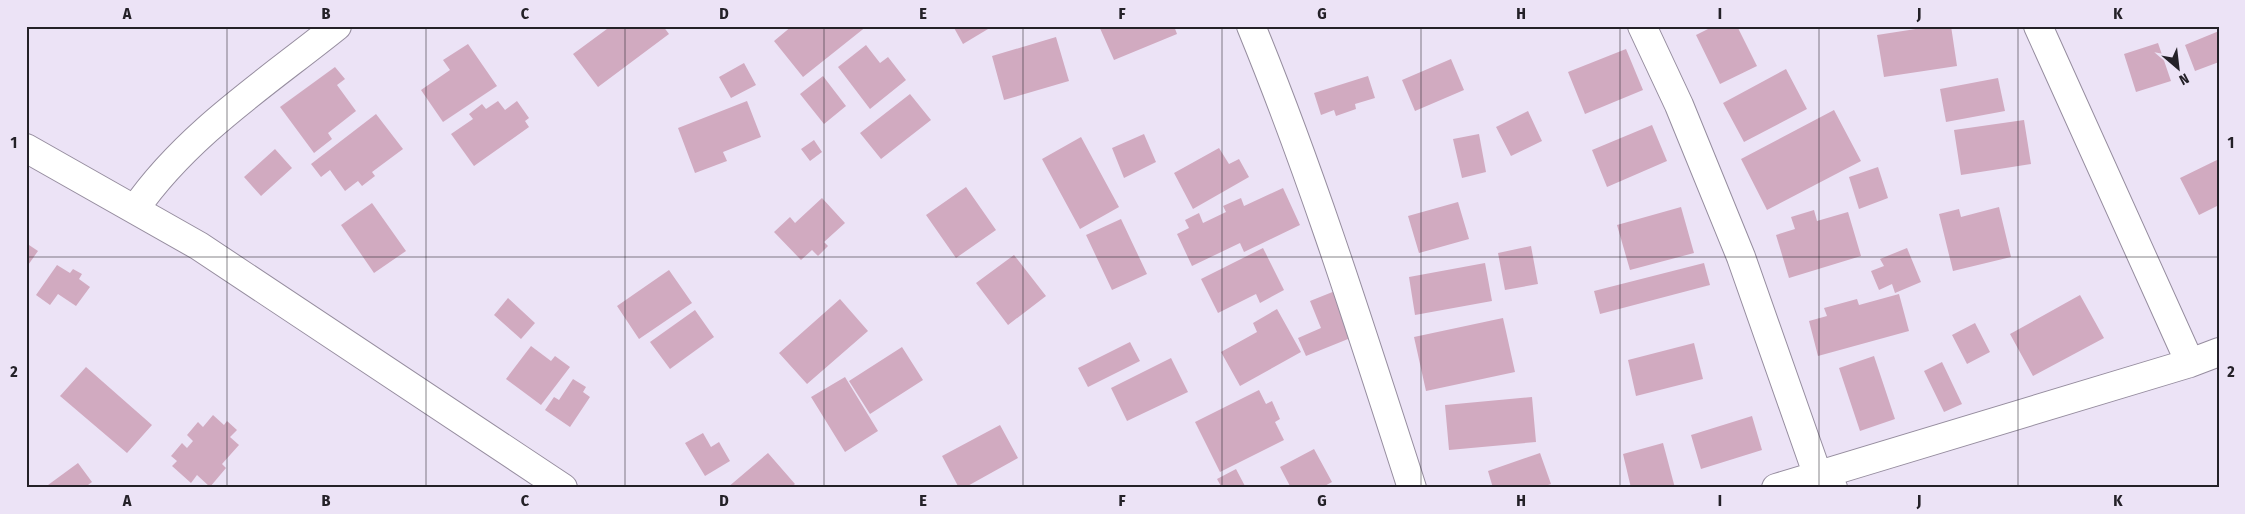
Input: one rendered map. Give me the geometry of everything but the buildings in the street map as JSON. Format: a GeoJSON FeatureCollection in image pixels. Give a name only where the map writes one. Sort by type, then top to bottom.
{"type":"FeatureCollection","features":[{"type":"Feature","properties":{"kind":"street"},"geometry":{"type":"LineString","coordinates":[[135,209],[151,185],[237,102],[337,26]]}},
{"type":"Feature","properties":{"kind":"street"},"geometry":{"type":"LineString","coordinates":[[1251,26],[1313,190],[1412,488]]}},
{"type":"Feature","properties":{"kind":"street"},"geometry":{"type":"LineString","coordinates":[[1642,26],[1679,105],[1741,257],[1825,482]]}},
{"type":"Feature","properties":{"kind":"street"},"geometry":{"type":"LineString","coordinates":[[2038,26],[2190,363]]}},
{"type":"Feature","properties":{"kind":"street"},"geometry":{"type":"LineString","coordinates":[[26,148],[199,246],[562,488]]}},
{"type":"Feature","properties":{"kind":"street"},"geometry":{"type":"LineString","coordinates":[[1776,488],[1825,482],[2219,352]]}}]}
